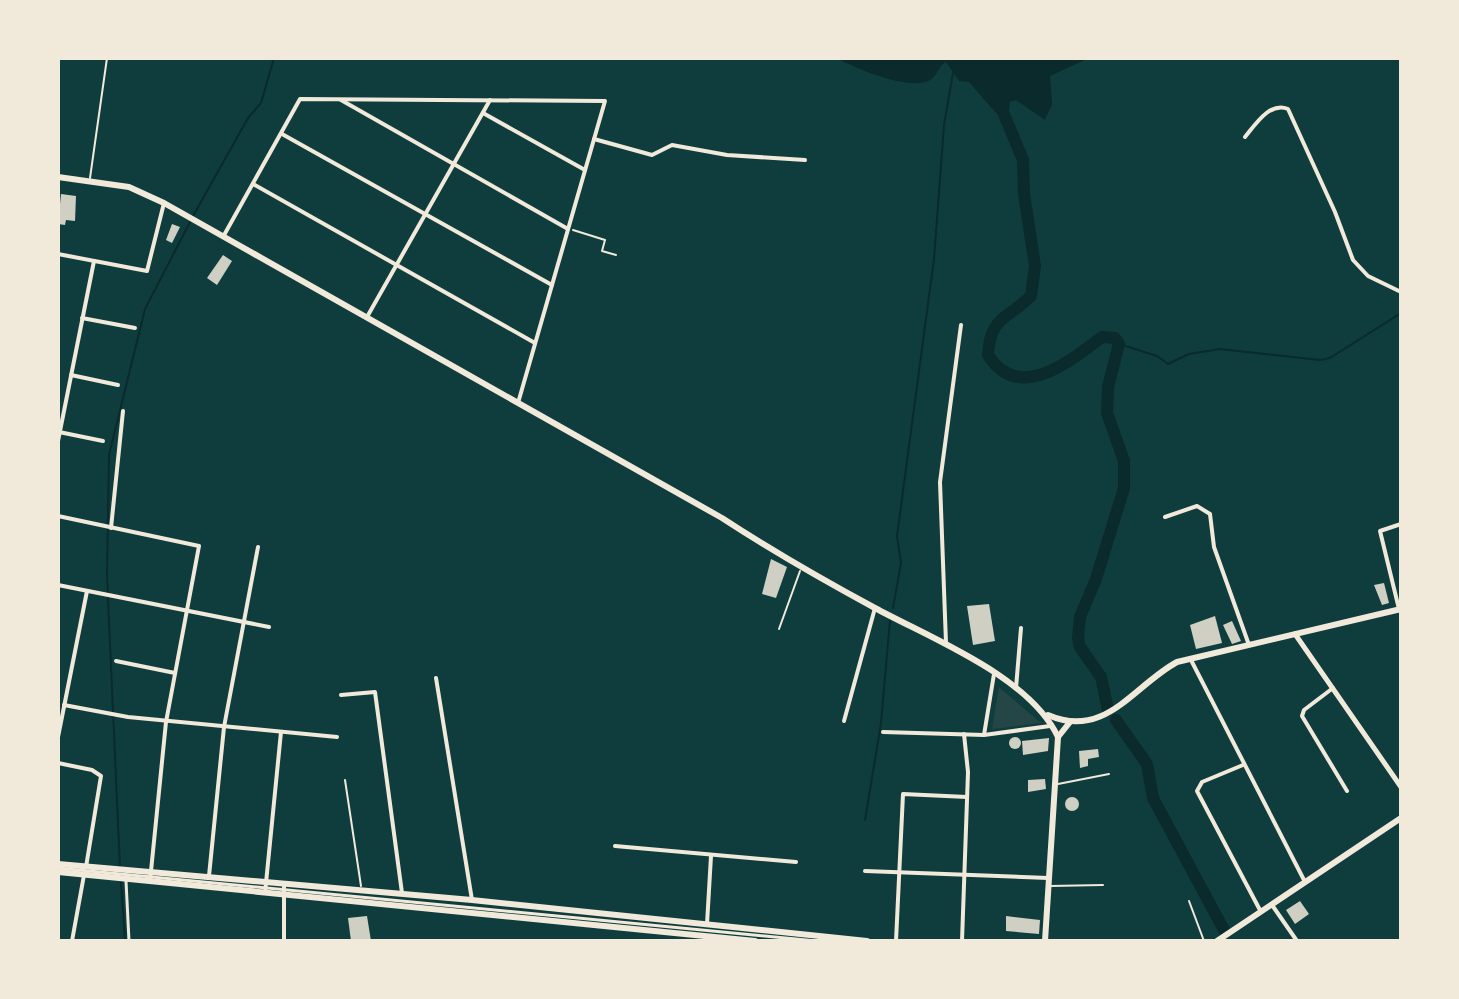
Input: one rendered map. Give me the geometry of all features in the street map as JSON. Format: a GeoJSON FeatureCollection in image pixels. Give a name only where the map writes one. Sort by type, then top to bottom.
{"type":"FeatureCollection","features":[{"type":"Feature","properties":{"kind":"main road"},"geometry":{"type":"LineString","coordinates":[[58,177],[90,179],[129,187],[164,203],[875,608],[946,645],[1016,690],[1045,714],[1058,737],[1045,941]]}},
{"type":"Feature","properties":{"kind":"main road"},"geometry":{"type":"LineString","coordinates":[[1045,714],[1070,722],[1092,721],[1113,713],[1155,675],[1177,662],[1400,609]]}},
{"type":"Feature","properties":{"kind":"main road"},"geometry":{"type":"LineString","coordinates":[[1058,737],[1070,722]]}},
{"type":"Feature","properties":{"kind":"main road"},"geometry":{"type":"LineString","coordinates":[[1217,941],[1401,818]]}},
{"type":"Feature","properties":{"kind":"main road"},"geometry":{"type":"LineString","coordinates":[[58,868],[265,889],[472,900],[560,916],[707,924],[867,941]]}},
{"type":"Feature","properties":{"kind":"main road"},"geometry":{"type":"LineString","coordinates":[[150,877],[208,879],[265,889]]}},
{"type":"Feature","properties":{"kind":"main road"},"geometry":{"type":"LineString","coordinates":[[284,890],[560,916],[755,941]]}},
{"type":"Feature","properties":{"kind":"street"},"geometry":{"type":"LineString","coordinates":[[223,237],[300,99],[605,101],[518,403]]}},
{"type":"Feature","properties":{"kind":"street"},"geometry":{"type":"LineString","coordinates":[[340,99],[568,229]]}},
{"type":"Feature","properties":{"kind":"street"},"geometry":{"type":"LineString","coordinates":[[366,318],[490,100]]}},
{"type":"Feature","properties":{"kind":"street"},"geometry":{"type":"LineString","coordinates":[[1245,137],[1267,113],[1282,106],[1288,109],[1335,212],[1353,260],[1368,276],[1401,292]]}},
{"type":"Feature","properties":{"kind":"street"},"geometry":{"type":"LineString","coordinates":[[483,113],[585,170]]}},
{"type":"Feature","properties":{"kind":"street"},"geometry":{"type":"LineString","coordinates":[[281,133],[552,285]]}},
{"type":"Feature","properties":{"kind":"street"},"geometry":{"type":"LineString","coordinates":[[594,139],[652,155],[672,145],[727,155],[805,160]]}},
{"type":"Feature","properties":{"kind":"street"},"geometry":{"type":"LineString","coordinates":[[253,184],[535,343]]}},
{"type":"Feature","properties":{"kind":"street"},"geometry":{"type":"LineString","coordinates":[[58,254],[147,271],[164,203]]}},
{"type":"Feature","properties":{"kind":"street"},"geometry":{"type":"LineString","coordinates":[[58,441],[94,261]]}},
{"type":"Feature","properties":{"kind":"street"},"geometry":{"type":"LineString","coordinates":[[82,318],[135,328]]}},
{"type":"Feature","properties":{"kind":"street"},"geometry":{"type":"LineString","coordinates":[[946,645],[940,482],[961,325]]}},
{"type":"Feature","properties":{"kind":"street"},"geometry":{"type":"LineString","coordinates":[[71,375],[118,385]]}},
{"type":"Feature","properties":{"kind":"street"},"geometry":{"type":"LineString","coordinates":[[111,527],[123,411]]}},
{"type":"Feature","properties":{"kind":"street"},"geometry":{"type":"LineString","coordinates":[[59,432],[103,441]]}},
{"type":"Feature","properties":{"kind":"street"},"geometry":{"type":"LineString","coordinates":[[1165,517],[1197,506],[1210,514],[1214,547],[1249,645]]}},
{"type":"Feature","properties":{"kind":"street"},"geometry":{"type":"LineString","coordinates":[[58,516],[199,546],[166,722],[150,877]]}},
{"type":"Feature","properties":{"kind":"street"},"geometry":{"type":"LineString","coordinates":[[1400,609],[1380,531],[1401,524]]}},
{"type":"Feature","properties":{"kind":"street"},"geometry":{"type":"LineString","coordinates":[[208,879],[224,727],[258,547]]}},
{"type":"Feature","properties":{"kind":"street"},"geometry":{"type":"LineString","coordinates":[[58,585],[269,627]]}},
{"type":"Feature","properties":{"kind":"street"},"geometry":{"type":"LineString","coordinates":[[58,737],[87,591]]}},
{"type":"Feature","properties":{"kind":"street"},"geometry":{"type":"LineString","coordinates":[[844,721],[875,608]]}},
{"type":"Feature","properties":{"kind":"street"},"geometry":{"type":"LineString","coordinates":[[1016,690],[1021,628]]}},
{"type":"Feature","properties":{"kind":"street"},"geometry":{"type":"LineString","coordinates":[[1295,634],[1401,787]]}},
{"type":"Feature","properties":{"kind":"street"},"geometry":{"type":"LineString","coordinates":[[1191,660],[1305,882]]}},
{"type":"Feature","properties":{"kind":"street"},"geometry":{"type":"LineString","coordinates":[[116,661],[175,673]]}},
{"type":"Feature","properties":{"kind":"street"},"geometry":{"type":"LineString","coordinates":[[984,735],[994,674]]}},
{"type":"Feature","properties":{"kind":"street"},"geometry":{"type":"LineString","coordinates":[[436,678],[472,900]]}},
{"type":"Feature","properties":{"kind":"street"},"geometry":{"type":"LineString","coordinates":[[1333,688],[1304,710],[1302,716],[1347,791]]}},
{"type":"Feature","properties":{"kind":"street"},"geometry":{"type":"LineString","coordinates":[[341,695],[375,692],[402,895]]}},
{"type":"Feature","properties":{"kind":"street"},"geometry":{"type":"LineString","coordinates":[[64,705],[166,722],[337,737]]}},
{"type":"Feature","properties":{"kind":"street"},"geometry":{"type":"LineString","coordinates":[[883,732],[984,735],[1053,726]]}},
{"type":"Feature","properties":{"kind":"street"},"geometry":{"type":"LineString","coordinates":[[265,889],[281,732]]}},
{"type":"Feature","properties":{"kind":"street"},"geometry":{"type":"LineString","coordinates":[[962,941],[967,797],[964,734]]}},
{"type":"Feature","properties":{"kind":"street"},"geometry":{"type":"LineString","coordinates":[[58,763],[99,774],[101,780],[72,941]]}},
{"type":"Feature","properties":{"kind":"street"},"geometry":{"type":"LineString","coordinates":[[1243,765],[1202,782],[1197,791],[1261,912]]}},
{"type":"Feature","properties":{"kind":"street"},"geometry":{"type":"LineString","coordinates":[[896,941],[903,794],[967,797]]}},
{"type":"Feature","properties":{"kind":"street"},"geometry":{"type":"LineString","coordinates":[[615,846],[796,862]]}},
{"type":"Feature","properties":{"kind":"street"},"geometry":{"type":"LineString","coordinates":[[707,924],[711,856]]}},
{"type":"Feature","properties":{"kind":"street"},"geometry":{"type":"LineString","coordinates":[[865,871],[964,873],[1048,882]]}},
{"type":"Feature","properties":{"kind":"street"},"geometry":{"type":"LineString","coordinates":[[125,875],[129,941]]}},
{"type":"Feature","properties":{"kind":"street"},"geometry":{"type":"LineString","coordinates":[[284,890],[284,941]]}},
{"type":"Feature","properties":{"kind":"street"},"geometry":{"type":"LineString","coordinates":[[1272,905],[1297,941]]}},
{"type":"Feature","properties":{"kind":"street"},"geometry":{"type":"LineString","coordinates":[[560,916],[817,941]]}},
{"type":"Feature","properties":{"kind":"lane"},"geometry":{"type":"LineString","coordinates":[[90,179],[107,58]]}},
{"type":"Feature","properties":{"kind":"lane"},"geometry":{"type":"LineString","coordinates":[[779,629],[802,566]]}},
{"type":"Feature","properties":{"kind":"lane"},"geometry":{"type":"LineString","coordinates":[[1053,785],[1109,774]]}},
{"type":"Feature","properties":{"kind":"lane"},"geometry":{"type":"LineString","coordinates":[[345,780],[362,892]]}},
{"type":"Feature","properties":{"kind":"lane"},"geometry":{"type":"LineString","coordinates":[[1048,882],[1103,885]]}},
{"type":"Feature","properties":{"kind":"lane"},"geometry":{"type":"LineString","coordinates":[[1189,901],[1204,941]]}},
{"type":"Feature","properties":{"kind":"path"},"geometry":{"type":"LineString","coordinates":[[568,229],[605,240],[602,251],[616,255]]}},
{"type":"Feature","properties":{"kind":"shaded area"},"geometry":{"type":"Polygon","coordinates":[[[836,58],[1089,58],[1050,76],[1052,104],[1045,120],[1016,100],[1010,102],[1009,111],[996,113],[969,82],[959,81],[946,62],[930,80],[910,83],[883,77],[836,58]]]}},
{"type":"Feature","properties":{"kind":"shaded area"},"geometry":{"type":"Polygon","coordinates":[[[999,687],[1036,719],[1042,723],[992,729],[999,687]]]}},
{"type":"Feature","properties":{"kind":"building"},"geometry":{"type":"Polygon","coordinates":[[[61,194],[76,196],[75,221],[66,220],[65,225],[58,224],[61,194]]]}},
{"type":"Feature","properties":{"kind":"building"},"geometry":{"type":"Polygon","coordinates":[[[172,224],[180,227],[172,243],[166,240],[172,224]]]}},
{"type":"Feature","properties":{"kind":"building"},"geometry":{"type":"Polygon","coordinates":[[[223,255],[232,261],[217,285],[207,278],[223,255]]]}},
{"type":"Feature","properties":{"kind":"building"},"geometry":{"type":"Polygon","coordinates":[[[771,559],[787,567],[776,598],[762,594],[771,559]]]}},
{"type":"Feature","properties":{"kind":"building"},"geometry":{"type":"Polygon","coordinates":[[[1384,583],[1389,603],[1382,605],[1374,585],[1384,583]]]}},
{"type":"Feature","properties":{"kind":"building"},"geometry":{"type":"Polygon","coordinates":[[[989,604],[995,641],[973,645],[967,606],[989,604]]]}},
{"type":"Feature","properties":{"kind":"building"},"geometry":{"type":"Polygon","coordinates":[[[1215,616],[1222,643],[1196,649],[1190,625],[1215,616]]]}},
{"type":"Feature","properties":{"kind":"building"},"geometry":{"type":"Polygon","coordinates":[[[1232,621],[1241,641],[1232,644],[1223,625],[1232,621]]]}},
{"type":"Feature","properties":{"kind":"building"},"geometry":{"type":"Polygon","coordinates":[[[1015,737],[1021,743],[1015,749],[1009,743],[1015,737]]]}},
{"type":"Feature","properties":{"kind":"building"},"geometry":{"type":"Polygon","coordinates":[[[1049,738],[1048,751],[1023,755],[1022,741],[1049,738]]]}},
{"type":"Feature","properties":{"kind":"building"},"geometry":{"type":"Polygon","coordinates":[[[1098,749],[1099,757],[1088,759],[1088,766],[1080,768],[1079,751],[1098,749]]]}},
{"type":"Feature","properties":{"kind":"building"},"geometry":{"type":"Polygon","coordinates":[[[1045,779],[1046,789],[1028,792],[1028,780],[1045,779]]]}},
{"type":"Feature","properties":{"kind":"building"},"geometry":{"type":"Polygon","coordinates":[[[1072,797],[1079,804],[1072,811],[1065,804],[1072,797]]]}},
{"type":"Feature","properties":{"kind":"building"},"geometry":{"type":"Polygon","coordinates":[[[1300,901],[1309,914],[1295,924],[1286,910],[1300,901]]]}},
{"type":"Feature","properties":{"kind":"building"},"geometry":{"type":"Polygon","coordinates":[[[367,916],[371,941],[351,941],[348,918],[367,916]]]}},
{"type":"Feature","properties":{"kind":"building"},"geometry":{"type":"Polygon","coordinates":[[[1006,916],[1040,920],[1039,934],[1006,931],[1006,916]]]}},
{"type":"Feature","properties":{"kind":"waterway"},"geometry":{"type":"LineString","coordinates":[[193,216],[248,118],[261,103],[274,58]]}},
{"type":"Feature","properties":{"kind":"waterway"},"geometry":{"type":"LineString","coordinates":[[893,608],[901,563],[897,536],[934,259],[944,125],[953,73]]}},
{"type":"Feature","properties":{"kind":"waterway"},"geometry":{"type":"LineString","coordinates":[[1003,112],[1023,160],[1024,194],[1035,266],[1031,296],[996,325],[988,355],[1000,369],[1014,376],[1029,377],[1060,366],[1102,337],[1115,338],[1119,344],[1108,387],[1107,413],[1124,461],[1124,488],[1096,579],[1080,617],[1078,638],[1080,647],[1101,677],[1108,710]]}},
{"type":"Feature","properties":{"kind":"waterway"},"geometry":{"type":"LineString","coordinates":[[120,868],[107,576],[109,455],[145,309],[190,222]]}},
{"type":"Feature","properties":{"kind":"waterway"},"geometry":{"type":"LineString","coordinates":[[1119,344],[1157,356],[1168,364],[1189,354],[1220,349],[1320,360],[1330,358],[1401,313]]}},
{"type":"Feature","properties":{"kind":"waterway"},"geometry":{"type":"LineString","coordinates":[[865,820],[881,723],[890,620]]}},
{"type":"Feature","properties":{"kind":"waterway"},"geometry":{"type":"LineString","coordinates":[[1116,720],[1147,764],[1153,798],[1224,930]]}},
{"type":"Feature","properties":{"kind":"waterway"},"geometry":{"type":"LineString","coordinates":[[121,882],[125,941]]}}]}
